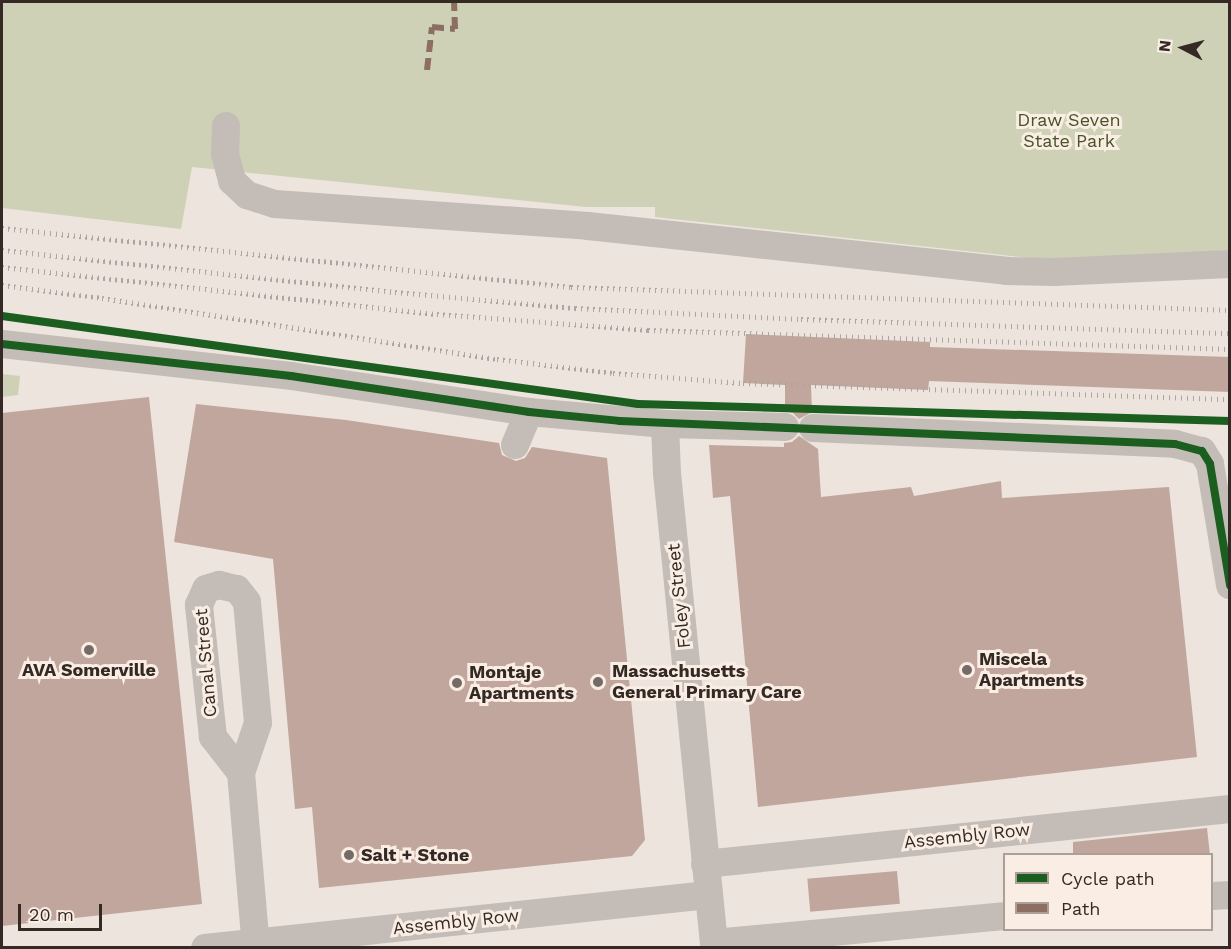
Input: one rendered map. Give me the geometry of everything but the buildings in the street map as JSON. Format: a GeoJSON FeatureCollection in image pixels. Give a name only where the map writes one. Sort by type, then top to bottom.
{"type":"FeatureCollection","features":[{"type":"Feature","properties":{"kind":"street"},"geometry":{"type":"LineString","coordinates":[[226,126],[225,154],[232,181],[247,195],[275,204],[588,226],[1007,271],[1054,272],[1230,264]]}},
{"type":"Feature","properties":{"kind":"street"},"geometry":{"type":"LineString","coordinates":[[2,344],[291,376],[529,412],[665,424],[785,427]]}},
{"type":"Feature","properties":{"kind":"street"},"geometry":{"type":"LineString","coordinates":[[515,445],[529,412]]}},
{"type":"Feature","properties":{"kind":"street","name":"Foley Street"},"geometry":{"type":"LineString","coordinates":[[665,424],[667,473],[714,945]]}},
{"type":"Feature","properties":{"kind":"street"},"geometry":{"type":"LineString","coordinates":[[813,428],[1175,444],[1202,451],[1210,464],[1230,585]]}},
{"type":"Feature","properties":{"kind":"street","name":"Canal Street"},"geometry":{"type":"LineString","coordinates":[[241,773],[213,737],[199,605],[206,589],[219,585],[237,589],[247,602],[258,723],[241,773],[256,945]]}},
{"type":"Feature","properties":{"kind":"street","name":"Assembly Row"},"geometry":{"type":"LineString","coordinates":[[705,864],[1230,809]]}},
{"type":"Feature","properties":{"kind":"street"},"geometry":{"type":"LineString","coordinates":[[1213,896],[1230,895]]}},
{"type":"Feature","properties":{"kind":"street","name":"Assembly Row"},"geometry":{"type":"LineString","coordinates":[[204,948],[256,945],[708,896]]}},
{"type":"Feature","properties":{"kind":"street"},"geometry":{"type":"LineString","coordinates":[[714,945],[1003,916]]}},
{"type":"Feature","properties":{"kind":"green space","name":"Draw Seven State Park"},"geometry":{"type":"Polygon","coordinates":[[[2,2],[1229,2],[1229,250],[1067,262],[655,217],[655,207],[586,207],[192,167],[181,229],[2,208],[2,2]]]}},
{"type":"Feature","properties":{"kind":"green space"},"geometry":{"type":"Polygon","coordinates":[[[2,374],[20,376],[18,395],[2,397],[2,374]]]}},
{"type":"Feature","properties":{"kind":"railway"},"geometry":{"type":"LineString","coordinates":[[2,228],[571,287],[1230,310]]}},
{"type":"Feature","properties":{"kind":"railway"},"geometry":{"type":"LineString","coordinates":[[2,250],[395,292],[575,308],[801,319],[1230,333]]}},
{"type":"Feature","properties":{"kind":"railway"},"geometry":{"type":"LineString","coordinates":[[2,267],[437,314],[648,330],[1230,349]]}},
{"type":"Feature","properties":{"kind":"railway"},"geometry":{"type":"LineString","coordinates":[[2,285],[102,298],[497,359],[613,373],[743,383],[1230,399]]}},
{"type":"Feature","properties":{"kind":"marked path"},"geometry":{"type":"LineString","coordinates":[[427,70],[432,27],[455,29],[454,2]]}},
{"type":"Feature","properties":{"kind":"cycle path"},"geometry":{"type":"LineString","coordinates":[[2,316],[638,404],[1230,421]]}},
{"type":"Feature","properties":{"kind":"cycle path"},"geometry":{"type":"LineString","coordinates":[[2,344],[291,376],[529,412],[620,421],[1175,444],[1202,451],[1210,464],[1230,585]]}},
{"type":"Feature","properties":{"kind":"place","name":"AVA Somerville"},"geometry":{"type":"Point","coordinates":[89,650]}},
{"type":"Feature","properties":{"kind":"place","name":"Miscela Apartments"},"geometry":{"type":"Point","coordinates":[967,670]}},
{"type":"Feature","properties":{"kind":"place","name":"Massachusetts General Primary Care"},"geometry":{"type":"Point","coordinates":[598,682]}},
{"type":"Feature","properties":{"kind":"place","name":"Montaje Apartments"},"geometry":{"type":"Point","coordinates":[457,683]}},
{"type":"Feature","properties":{"kind":"place","name":"Salt + Stone"},"geometry":{"type":"Point","coordinates":[349,855]}}]}
